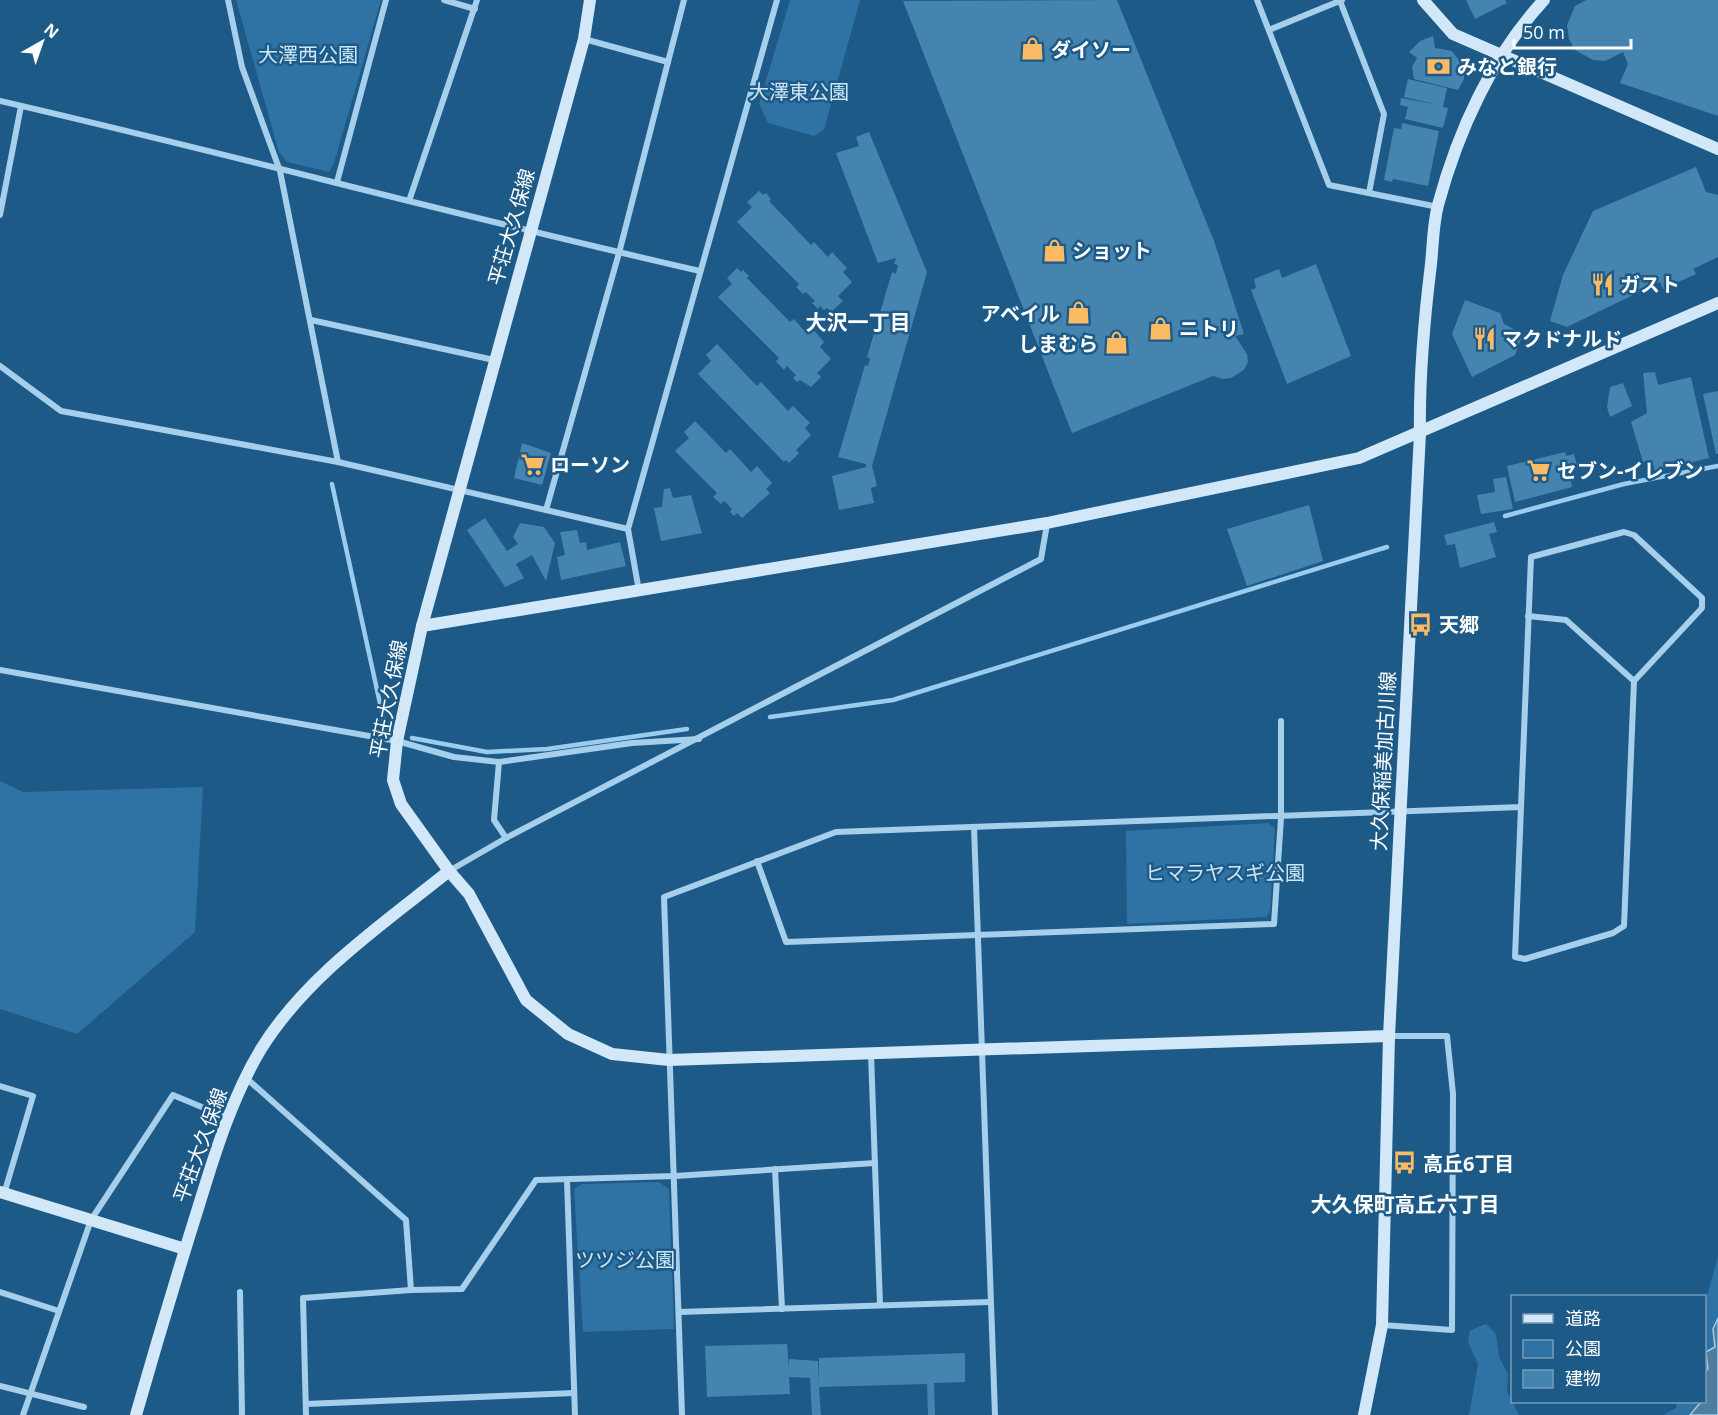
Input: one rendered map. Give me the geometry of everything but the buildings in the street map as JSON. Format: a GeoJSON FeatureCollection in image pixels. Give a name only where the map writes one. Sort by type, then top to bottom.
{"type":"FeatureCollection","features":[{"type":"Feature","properties":{"kind":"street"},"geometry":{"type":"LineString","coordinates":[[228,0],[242,67],[280,171],[338,462]]}},
{"type":"Feature","properties":{"kind":"street"},"geometry":{"type":"LineString","coordinates":[[337,182],[386,0]]}},
{"type":"Feature","properties":{"kind":"street"},"geometry":{"type":"LineString","coordinates":[[444,0],[475,9]]}},
{"type":"Feature","properties":{"kind":"street"},"geometry":{"type":"LineString","coordinates":[[409,201],[477,0]]}},
{"type":"Feature","properties":{"kind":"street","name":"平荘大久保線"},"geometry":{"type":"LineString","coordinates":[[136,1415],[217,1147],[246,1077],[262,1048],[314,985],[373,932],[449,871],[395,792],[393,780],[398,741],[422,626],[584,39],[590,0]]}},
{"type":"Feature","properties":{"kind":"street"},"geometry":{"type":"LineString","coordinates":[[546,510],[619,253],[684,0]]}},
{"type":"Feature","properties":{"kind":"street"},"geometry":{"type":"LineString","coordinates":[[639,592],[628,529],[777,0]]}},
{"type":"Feature","properties":{"kind":"street"},"geometry":{"type":"LineString","coordinates":[[1257,0],[1329,185],[1438,207]]}},
{"type":"Feature","properties":{"kind":"street"},"geometry":{"type":"LineString","coordinates":[[1423,0],[1453,34],[1499,56],[1718,149]]}},
{"type":"Feature","properties":{"kind":"street","name":"大久保稲美加古川線"},"geometry":{"type":"LineString","coordinates":[[1364,1415],[1382,1325],[1389,1036],[1420,433],[1419,381],[1438,207],[1469,119],[1499,56],[1517,29],[1544,0]]}},
{"type":"Feature","properties":{"kind":"street"},"geometry":{"type":"LineString","coordinates":[[1269,30],[1341,1],[1384,114],[1369,193]]}},
{"type":"Feature","properties":{"kind":"street"},"geometry":{"type":"LineString","coordinates":[[584,39],[668,62]]}},
{"type":"Feature","properties":{"kind":"street"},"geometry":{"type":"LineString","coordinates":[[0,101],[280,171],[337,182],[530,232],[700,271]]}},
{"type":"Feature","properties":{"kind":"street"},"geometry":{"type":"LineString","coordinates":[[0,215],[21,106]]}},
{"type":"Feature","properties":{"kind":"street"},"geometry":{"type":"LineString","coordinates":[[422,626],[1047,523],[1359,458],[1718,303]]}},
{"type":"Feature","properties":{"kind":"street"},"geometry":{"type":"LineString","coordinates":[[311,320],[494,360]]}},
{"type":"Feature","properties":{"kind":"street"},"geometry":{"type":"LineString","coordinates":[[0,366],[61,411],[338,462],[628,529]]}},
{"type":"Feature","properties":{"kind":"street"},"geometry":{"type":"LineString","coordinates":[[1047,523],[1041,559],[506,838],[449,871],[469,894],[526,1000],[568,1034],[612,1054],[669,1060],[1389,1036],[1448,1036],[1453,1094],[1452,1330],[1382,1325]]}},
{"type":"Feature","properties":{"kind":"street"},"geometry":{"type":"LineString","coordinates":[[1623,532],[1634,535],[1702,598],[1702,608],[1634,681],[1624,926],[1613,933],[1525,960],[1515,957],[1528,616],[1531,557],[1623,532]]}},
{"type":"Feature","properties":{"kind":"street"},"geometry":{"type":"LineString","coordinates":[[1528,616],[1566,620],[1634,681]]}},
{"type":"Feature","properties":{"kind":"street"},"geometry":{"type":"LineString","coordinates":[[0,670],[398,741],[454,756],[500,762],[632,743],[699,739]]}},
{"type":"Feature","properties":{"kind":"street"},"geometry":{"type":"LineString","coordinates":[[756,861],[786,942],[1274,924],[1281,818],[1281,721]]}},
{"type":"Feature","properties":{"kind":"street"},"geometry":{"type":"LineString","coordinates":[[500,762],[494,820],[506,838]]}},
{"type":"Feature","properties":{"kind":"street"},"geometry":{"type":"LineString","coordinates":[[682,1415],[664,897],[836,832],[1281,818],[1521,807]]}},
{"type":"Feature","properties":{"kind":"street"},"geometry":{"type":"LineString","coordinates":[[974,827],[994,1415]]}},
{"type":"Feature","properties":{"kind":"street"},"geometry":{"type":"LineString","coordinates":[[871,1054],[880,1305]]}},
{"type":"Feature","properties":{"kind":"street"},"geometry":{"type":"LineString","coordinates":[[246,1077],[406,1220],[411,1290]]}},
{"type":"Feature","properties":{"kind":"street"},"geometry":{"type":"LineString","coordinates":[[0,1086],[33,1096],[2,1193],[185,1249]]}},
{"type":"Feature","properties":{"kind":"street"},"geometry":{"type":"LineString","coordinates":[[23,1415],[91,1220],[172,1095],[229,1119]]}},
{"type":"Feature","properties":{"kind":"street"},"geometry":{"type":"LineString","coordinates":[[306,1415],[303,1298],[411,1290],[462,1289],[536,1180],[675,1176],[875,1163]]}},
{"type":"Feature","properties":{"kind":"street"},"geometry":{"type":"LineString","coordinates":[[775,1169],[782,1309]]}},
{"type":"Feature","properties":{"kind":"street"},"geometry":{"type":"LineString","coordinates":[[567,1180],[575,1415]]}},
{"type":"Feature","properties":{"kind":"street"},"geometry":{"type":"LineString","coordinates":[[0,1292],[58,1311]]}},
{"type":"Feature","properties":{"kind":"street"},"geometry":{"type":"LineString","coordinates":[[240,1292],[242,1415]]}},
{"type":"Feature","properties":{"kind":"street"},"geometry":{"type":"LineString","coordinates":[[679,1312],[990,1302]]}},
{"type":"Feature","properties":{"kind":"street"},"geometry":{"type":"LineString","coordinates":[[0,1386],[84,1407]]}},
{"type":"Feature","properties":{"kind":"street"},"geometry":{"type":"LineString","coordinates":[[306,1404],[574,1393]]}},
{"type":"Feature","properties":{"kind":"green space","name":"大澤西公園"},"geometry":{"type":"Polygon","coordinates":[[[236,0],[381,0],[334,163],[329,172],[287,162],[279,152],[236,0]]]}},
{"type":"Feature","properties":{"kind":"green space","name":"大澤東公園"},"geometry":{"type":"Polygon","coordinates":[[[790,0],[860,0],[824,130],[814,136],[768,123],[759,104],[790,0]]]}},
{"type":"Feature","properties":{"kind":"green space"},"geometry":{"type":"Polygon","coordinates":[[[0,781],[23,792],[203,787],[195,932],[77,1034],[0,1009],[0,781]]]}},
{"type":"Feature","properties":{"kind":"green space","name":"ヒマラヤスギ公園"},"geometry":{"type":"Polygon","coordinates":[[[1269,823],[1275,829],[1270,911],[1267,917],[1127,924],[1126,831],[1269,823]]]}},
{"type":"Feature","properties":{"kind":"green space","name":"ツツジ公園"},"geometry":{"type":"Polygon","coordinates":[[[659,1182],[669,1189],[674,1329],[583,1332],[574,1189],[582,1184],[659,1182]]]}},
{"type":"Feature","properties":{"kind":"green space"},"geometry":{"type":"Polygon","coordinates":[[[1718,1257],[1718,1415],[1663,1415],[1676,1408],[1677,1403],[1706,1403],[1706,1299],[1718,1257]]]}},
{"type":"Feature","properties":{"kind":"green space"},"geometry":{"type":"Polygon","coordinates":[[[1486,1324],[1496,1334],[1499,1357],[1508,1374],[1507,1391],[1519,1415],[1469,1415],[1478,1364],[1468,1342],[1470,1330],[1486,1324]]]}},
{"type":"Feature","properties":{"kind":"shaded area"},"geometry":{"type":"Polygon","coordinates":[[[1718,1318],[1718,1415],[1690,1415],[1700,1403],[1706,1403],[1706,1371],[1708,1369],[1706,1352],[1715,1347],[1713,1329],[1718,1318]]]}},
{"type":"Feature","properties":{"kind":"waterway"},"geometry":{"type":"LineString","coordinates":[[1505,516],[1624,484],[1718,466]]}},
{"type":"Feature","properties":{"kind":"waterway"},"geometry":{"type":"LineString","coordinates":[[332,484],[386,731]]}},
{"type":"Feature","properties":{"kind":"waterway"},"geometry":{"type":"LineString","coordinates":[[770,717],[893,700],[1387,547]]}},
{"type":"Feature","properties":{"kind":"waterway"},"geometry":{"type":"LineString","coordinates":[[412,738],[487,752],[547,749],[687,729]]}},
{"type":"Feature","properties":{"kind":"place","name":"ダイソー"},"geometry":{"type":"Point","coordinates":[1033,49]}},
{"type":"Feature","properties":{"kind":"place","name":"みなと銀行"},"geometry":{"type":"Point","coordinates":[1439,66]}},
{"type":"Feature","properties":{"kind":"place","name":"ショット"},"geometry":{"type":"Point","coordinates":[1054,250]}},
{"type":"Feature","properties":{"kind":"place","name":"ガスト"},"geometry":{"type":"Point","coordinates":[1602,284]}},
{"type":"Feature","properties":{"kind":"place","name":"アベイル"},"geometry":{"type":"Point","coordinates":[1078,313]}},
{"type":"Feature","properties":{"kind":"place","name":"ニトリ"},"geometry":{"type":"Point","coordinates":[1161,328]}},
{"type":"Feature","properties":{"kind":"place","name":"マクドナルド"},"geometry":{"type":"Point","coordinates":[1484,338]}},
{"type":"Feature","properties":{"kind":"place","name":"しまむら"},"geometry":{"type":"Point","coordinates":[1116,343]}},
{"type":"Feature","properties":{"kind":"place","name":"ローソン"},"geometry":{"type":"Point","coordinates":[532,464]}},
{"type":"Feature","properties":{"kind":"place","name":"セブン-イレブン"},"geometry":{"type":"Point","coordinates":[1539,470]}},
{"type":"Feature","properties":{"kind":"place","name":"天郷"},"geometry":{"type":"Point","coordinates":[1421,624]}},
{"type":"Feature","properties":{"kind":"place","name":"高丘6丁目"},"geometry":{"type":"Point","coordinates":[1405,1163]}},
{"type":"Feature","properties":{"kind":"district","name":"大沢一丁目"},"geometry":{"type":"Point","coordinates":[858,322]}},
{"type":"Feature","properties":{"kind":"district","name":"大久保町高丘六丁目"},"geometry":{"type":"Point","coordinates":[1405,1204]}}]}
